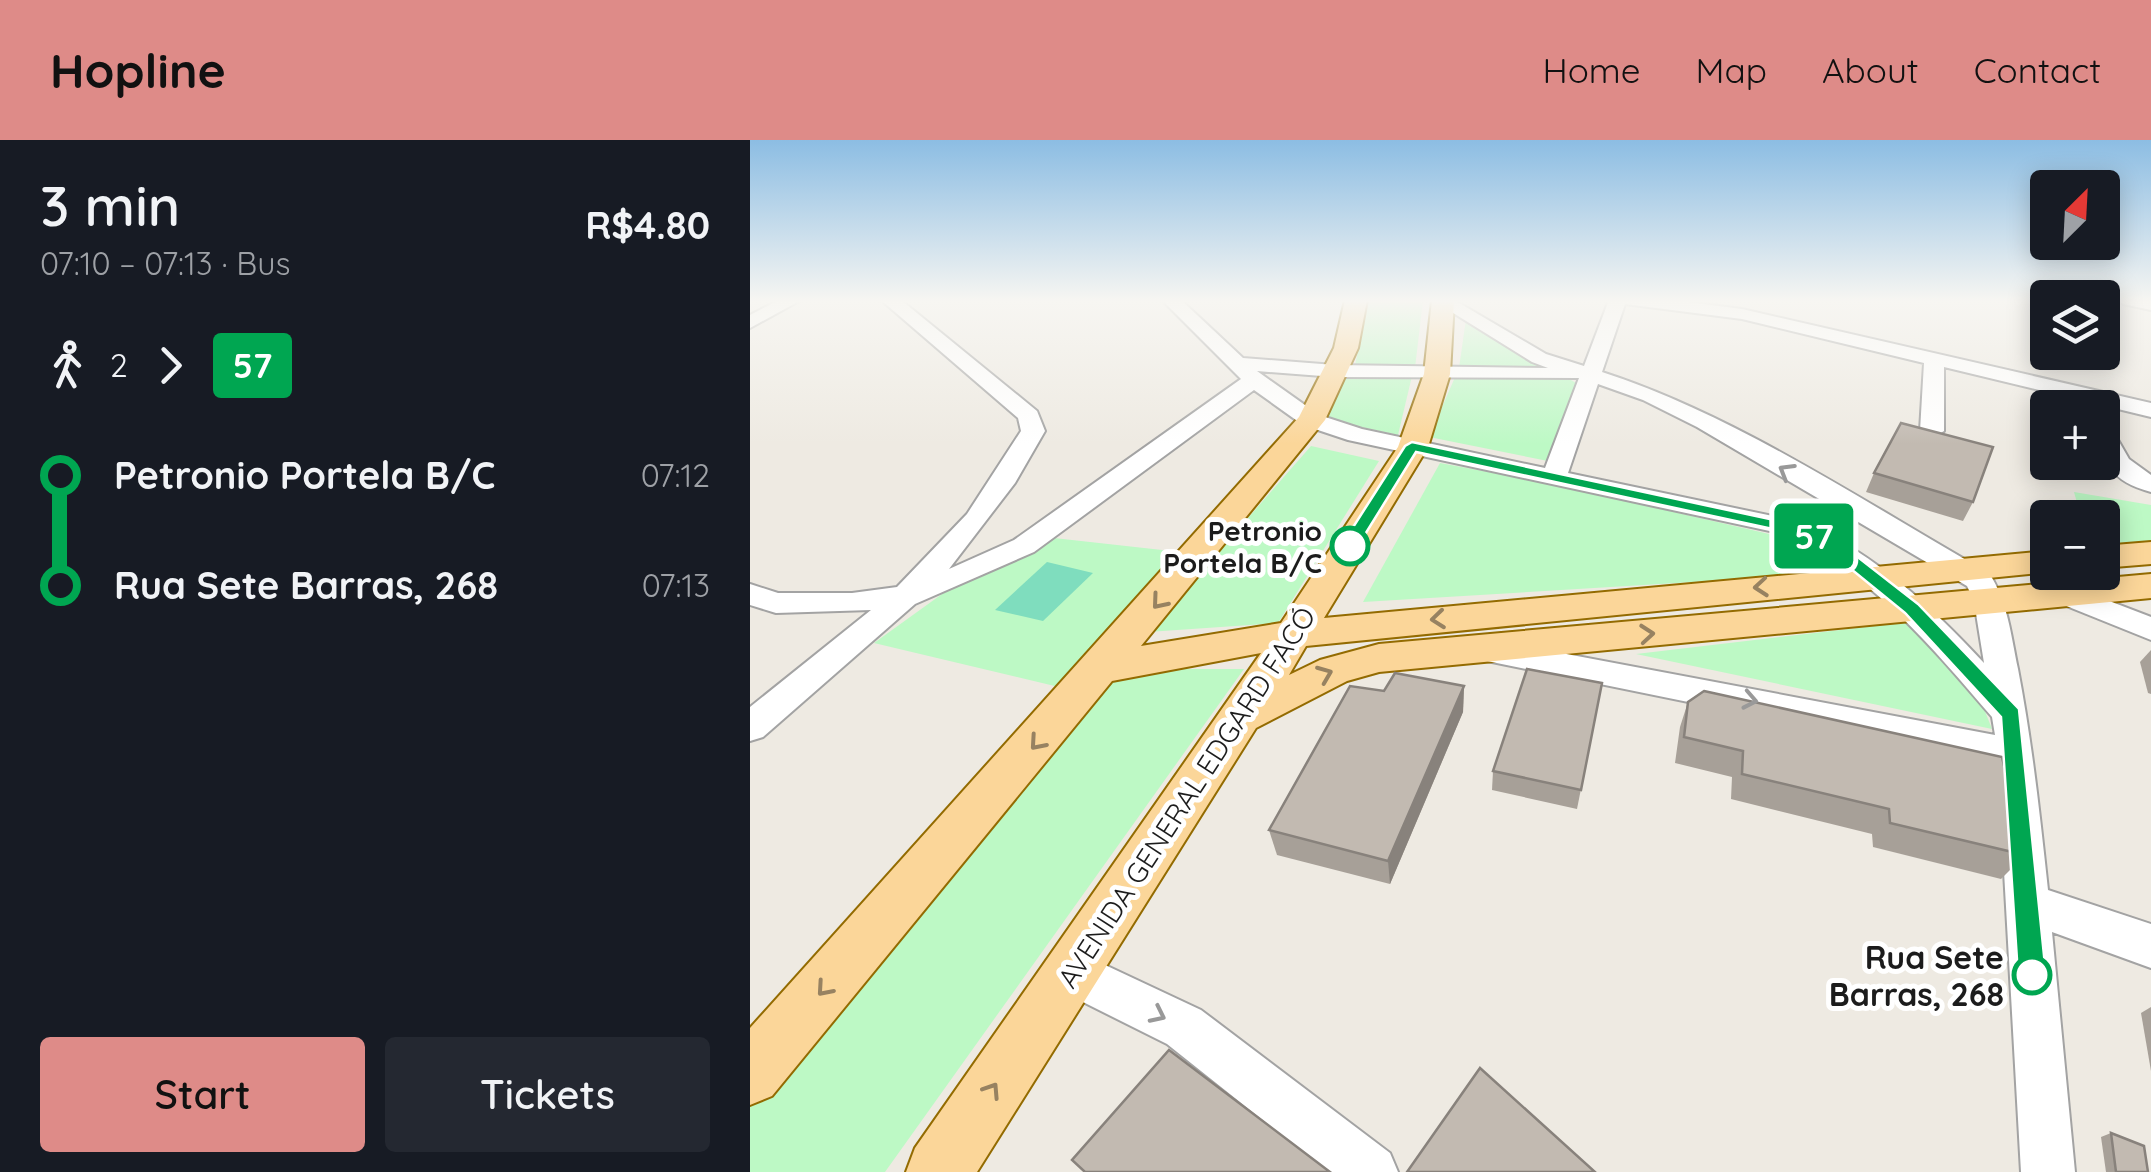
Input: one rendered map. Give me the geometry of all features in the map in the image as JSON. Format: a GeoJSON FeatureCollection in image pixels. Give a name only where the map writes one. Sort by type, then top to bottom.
{"type":"FeatureCollection","features":[{"type":"Feature","properties":{"kind":"main road"},"geometry":{"type":"LineString","coordinates":[[750,1074],[1101,670],[1311,420],[1346,348]]}},
{"type":"Feature","properties":{"kind":"main road","name":"AVENIDA GENERAL EDGARD FACÓ"},"geometry":{"type":"LineString","coordinates":[[939,1172],[1239,720],[1412,446],[1437,374],[1439,348]]}},
{"type":"Feature","properties":{"kind":"main road"},"geometry":{"type":"LineString","coordinates":[[2120,556],[2151,553]]}},
{"type":"Feature","properties":{"kind":"main road"},"geometry":{"type":"LineString","coordinates":[[1101,670],[1166,654],[1294,634],[1660,596],[1963,569],[2030,575]]}},
{"type":"Feature","properties":{"kind":"main road"},"geometry":{"type":"LineString","coordinates":[[2120,583],[2151,586]]}},
{"type":"Feature","properties":{"kind":"main road"},"geometry":{"type":"LineString","coordinates":[[1239,720],[1334,670],[1378,658],[1989,601],[2030,587]]}},
{"type":"Feature","properties":{"kind":"street"},"geometry":{"type":"LineString","coordinates":[[750,727],[911,595],[958,545],[1034,431],[1029,416],[948,348]]}},
{"type":"Feature","properties":{"kind":"street"},"geometry":{"type":"LineString","coordinates":[[1221,348],[1246,372],[1311,420],[1553,478],[1796,530],[1835,548],[1912,608],[2014,735]]}},
{"type":"Feature","properties":{"kind":"street"},"geometry":{"type":"LineString","coordinates":[[1523,348],[1588,376],[1651,395],[1705,422],[1979,580],[1989,601],[2014,735],[2048,1172]]}},
{"type":"Feature","properties":{"kind":"street"},"geometry":{"type":"LineString","coordinates":[[1553,478],[1581,413],[1588,376],[1599,348]]}},
{"type":"Feature","properties":{"kind":"street"},"geometry":{"type":"LineString","coordinates":[[1884,348],[2045,390]]}},
{"type":"Feature","properties":{"kind":"street"},"geometry":{"type":"LineString","coordinates":[[1932,432],[1934,360]]}},
{"type":"Feature","properties":{"kind":"street"},"geometry":{"type":"LineString","coordinates":[[750,594],[795,603],[852,603],[911,595],[1024,546],[1246,372],[1588,376]]}},
{"type":"Feature","properties":{"kind":"street"},"geometry":{"type":"LineString","coordinates":[[2120,406],[2151,410]]}},
{"type":"Feature","properties":{"kind":"street"},"geometry":{"type":"LineString","coordinates":[[2120,468],[2130,477],[2151,484]]}},
{"type":"Feature","properties":{"kind":"street"},"geometry":{"type":"LineString","coordinates":[[1796,530],[1820,518],[1830,497]]}},
{"type":"Feature","properties":{"kind":"street"},"geometry":{"type":"LineString","coordinates":[[2078,590],[2151,629]]}},
{"type":"Feature","properties":{"kind":"street"},"geometry":{"type":"LineString","coordinates":[[1483,649],[2014,735]]}},
{"type":"Feature","properties":{"kind":"street"},"geometry":{"type":"LineString","coordinates":[[2026,904],[2151,946]]}},
{"type":"Feature","properties":{"kind":"street"},"geometry":{"type":"LineString","coordinates":[[1071,972],[1184,1028],[1371,1172]]}},
{"type":"Feature","properties":{"kind":"green space"},"geometry":{"type":"Polygon","coordinates":[[[1359,348],[1417,348],[1415,368],[1355,365],[1359,348]]]}},
{"type":"Feature","properties":{"kind":"green space"},"geometry":{"type":"Polygon","coordinates":[[[1462,348],[1516,348],[1583,387],[1548,461],[1429,437],[1459,368],[1462,348]]]}},
{"type":"Feature","properties":{"kind":"green space"},"geometry":{"type":"Polygon","coordinates":[[[1347,373],[1412,376],[1398,435],[1324,419],[1347,373]]]}},
{"type":"Feature","properties":{"kind":"green space"},"geometry":{"type":"Polygon","coordinates":[[[1311,446],[1379,461],[1278,623],[1148,632],[1311,446]]]}},
{"type":"Feature","properties":{"kind":"green space"},"geometry":{"type":"Polygon","coordinates":[[[1440,463],[1553,484],[1812,544],[1843,573],[1363,602],[1440,463]]]}},
{"type":"Feature","properties":{"kind":"green space"},"geometry":{"type":"Polygon","coordinates":[[[2074,492],[2151,505],[2151,549],[2120,552],[2120,500],[2076,500],[2074,492]]]}},
{"type":"Feature","properties":{"kind":"green space"},"geometry":{"type":"Polygon","coordinates":[[[1054,538],[1180,552],[1063,688],[874,643],[949,589],[1054,538]]]}},
{"type":"Feature","properties":{"kind":"green space"},"geometry":{"type":"Polygon","coordinates":[[[1047,562],[1093,573],[1043,621],[995,610],[1047,562]]]}},
{"type":"Feature","properties":{"kind":"green space"},"geometry":{"type":"Polygon","coordinates":[[[1908,622],[1975,686],[1992,729],[1636,654],[1908,622]]]}},
{"type":"Feature","properties":{"kind":"green space"},"geometry":{"type":"Polygon","coordinates":[[[1117,669],[1244,669],[885,1172],[750,1172],[750,1106],[1117,669]]]}},
{"type":"Feature","properties":{"kind":"building"},"geometry":{"type":"Polygon","coordinates":[[[1901,423],[1993,447],[1973,502],[1874,473],[1901,423]]]}},
{"type":"Feature","properties":{"kind":"building"},"geometry":{"type":"Polygon","coordinates":[[[1527,669],[1602,683],[1581,790],[1493,771],[1527,669]]]}},
{"type":"Feature","properties":{"kind":"building"},"geometry":{"type":"Polygon","coordinates":[[[1395,673],[1464,686],[1388,861],[1269,830],[1350,686],[1384,691],[1395,673]]]}},
{"type":"Feature","properties":{"kind":"building"},"geometry":{"type":"Polygon","coordinates":[[[1704,691],[2002,757],[2025,855],[1890,823],[1889,809],[1742,774],[1743,751],[1684,737],[1688,702],[1704,691]]]}},
{"type":"Feature","properties":{"kind":"building"},"geometry":{"type":"Polygon","coordinates":[[[1169,1050],[1330,1172],[1085,1172],[1072,1160],[1169,1050]]]}},
{"type":"Feature","properties":{"kind":"building"},"geometry":{"type":"Polygon","coordinates":[[[1480,1068],[1595,1172],[1407,1172],[1480,1068]]]}},
{"type":"Feature","properties":{"kind":"building"},"geometry":{"type":"Polygon","coordinates":[[[2111,1133],[2144,1146],[2148,1172],[2116,1172],[2111,1133]]]}},
{"type":"Feature","properties":{"kind":"bus line","name":"57"},"geometry":{"type":"LineString","coordinates":[[1350,546],[1412,446],[1796,530],[1835,548],[1912,608],[2012,715],[2032,975]]}},
{"type":"Feature","properties":{"kind":"place","name":"Petronio Portela B/C"},"geometry":{"type":"Point","coordinates":[1350,546]}},
{"type":"Feature","properties":{"kind":"place","name":"Rua Sete Barras, 268"},"geometry":{"type":"Point","coordinates":[2032,975]}}]}
